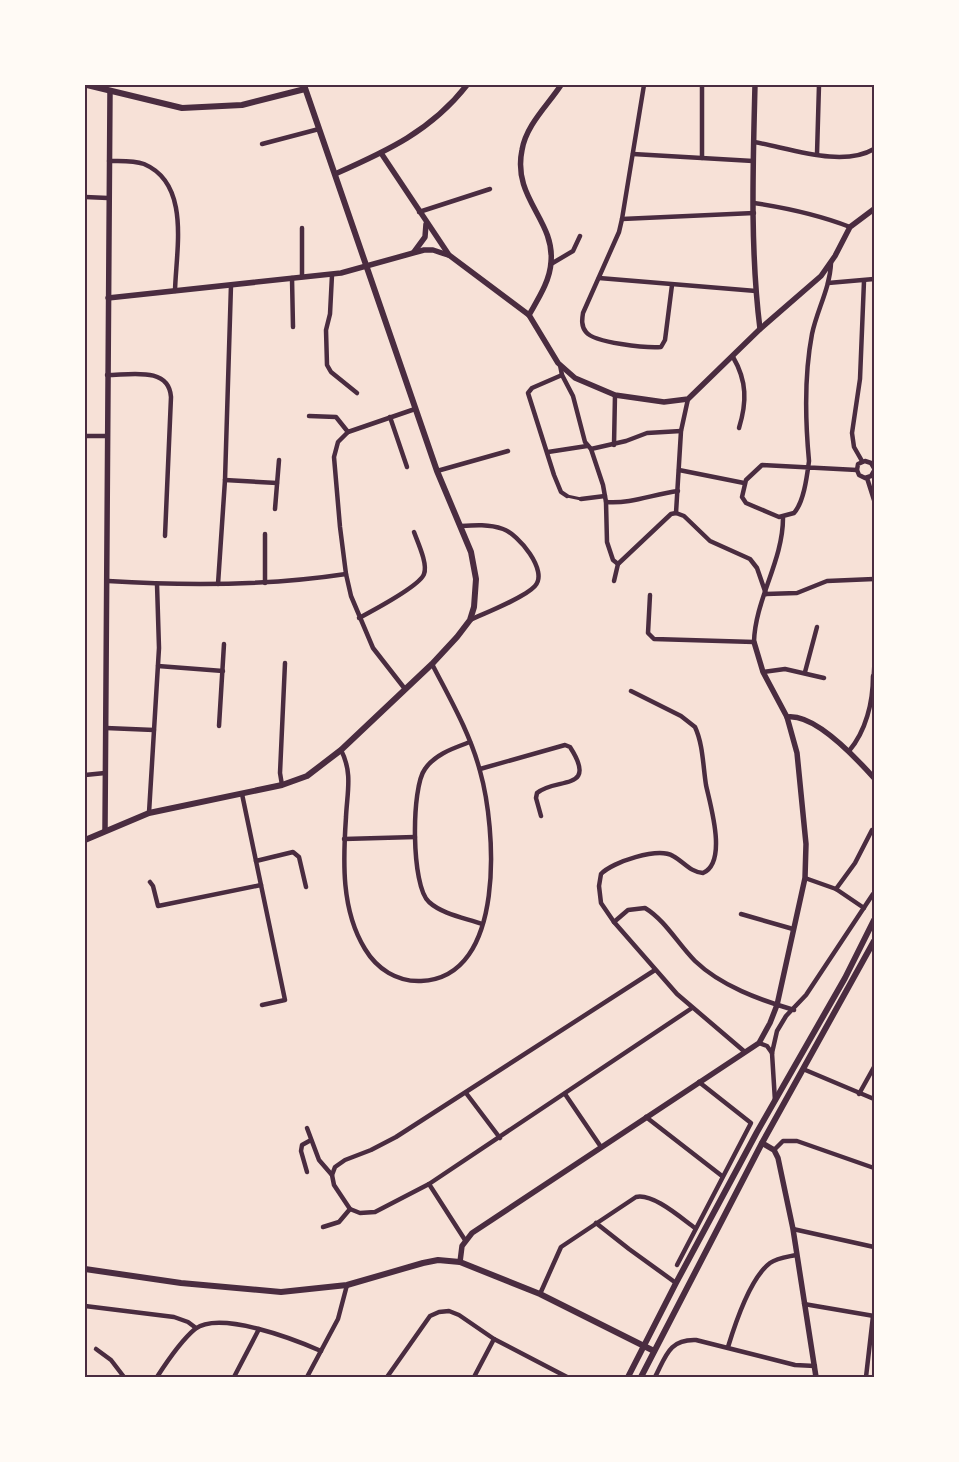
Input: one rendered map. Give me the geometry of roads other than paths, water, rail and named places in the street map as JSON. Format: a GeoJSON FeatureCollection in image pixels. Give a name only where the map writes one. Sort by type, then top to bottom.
{"type":"FeatureCollection","features":[{"type":"Feature","properties":{"kind":"main road"},"geometry":{"type":"LineString","coordinates":[[85,840],[149,813],[282,785],[307,776],[341,750],[432,664],[457,637],[470,620],[474,607],[476,579],[471,552],[437,471],[305,87],[242,105],[200,108],[171,107],[87,85]]}},
{"type":"Feature","properties":{"kind":"main road"},"geometry":{"type":"LineString","coordinates":[[628,1377],[676,1282],[845,978],[874,920]]}},
{"type":"Feature","properties":{"kind":"main road"},"geometry":{"type":"LineString","coordinates":[[641,1377],[762,1143],[874,941]]}},
{"type":"Feature","properties":{"kind":"main road"},"geometry":{"type":"LineString","coordinates":[[85,1269],[181,1283],[281,1292],[346,1285],[438,1260],[460,1262],[540,1294],[654,1351]]}},
{"type":"Feature","properties":{"kind":"street"},"geometry":{"type":"LineString","coordinates":[[335,174],[381,153],[422,130],[466,85]]}},
{"type":"Feature","properties":{"kind":"street"},"geometry":{"type":"LineString","coordinates":[[529,314],[541,294],[551,264],[551,247],[544,228],[524,192],[520,160],[525,137],[561,85]]}},
{"type":"Feature","properties":{"kind":"street"},"geometry":{"type":"LineString","coordinates":[[644,85],[622,218],[599,278],[583,313],[583,326],[586,332],[596,338],[641,346],[656,347],[664,344],[672,285]]}},
{"type":"Feature","properties":{"kind":"street"},"geometry":{"type":"LineString","coordinates":[[702,85],[702,158]]}},
{"type":"Feature","properties":{"kind":"street"},"geometry":{"type":"LineString","coordinates":[[755,85],[754,213],[756,291],[760,329]]}},
{"type":"Feature","properties":{"kind":"street"},"geometry":{"type":"LineString","coordinates":[[816,154],[819,85]]}},
{"type":"Feature","properties":{"kind":"street"},"geometry":{"type":"LineString","coordinates":[[105,830],[108,581],[106,436],[110,91]]}},
{"type":"Feature","properties":{"kind":"street"},"geometry":{"type":"LineString","coordinates":[[262,144],[319,129]]}},
{"type":"Feature","properties":{"kind":"street"},"geometry":{"type":"LineString","coordinates":[[754,142],[816,154],[849,158],[865,154],[874,149]]}},
{"type":"Feature","properties":{"kind":"street"},"geometry":{"type":"LineString","coordinates":[[381,153],[426,224],[449,255],[529,314],[560,365],[562,375],[573,396],[606,499],[607,542],[613,560],[618,564]]}},
{"type":"Feature","properties":{"kind":"street"},"geometry":{"type":"LineString","coordinates":[[633,154],[753,161]]}},
{"type":"Feature","properties":{"kind":"street"},"geometry":{"type":"LineString","coordinates":[[109,160],[143,164],[160,175],[174,193],[177,213],[175,291]]}},
{"type":"Feature","properties":{"kind":"street"},"geometry":{"type":"LineString","coordinates":[[419,212],[490,190]]}},
{"type":"Feature","properties":{"kind":"street"},"geometry":{"type":"LineString","coordinates":[[85,197],[108,198]]}},
{"type":"Feature","properties":{"kind":"street"},"geometry":{"type":"LineString","coordinates":[[754,203],[810,213],[850,227]]}},
{"type":"Feature","properties":{"kind":"street"},"geometry":{"type":"LineString","coordinates":[[676,513],[681,431],[688,399],[760,329],[821,276],[831,263],[850,227],[874,210]]}},
{"type":"Feature","properties":{"kind":"street"},"geometry":{"type":"LineString","coordinates":[[622,218],[754,213]]}},
{"type":"Feature","properties":{"kind":"street"},"geometry":{"type":"LineString","coordinates":[[414,252],[425,237],[426,224]]}},
{"type":"Feature","properties":{"kind":"street"},"geometry":{"type":"LineString","coordinates":[[302,228],[302,277]]}},
{"type":"Feature","properties":{"kind":"street"},"geometry":{"type":"LineString","coordinates":[[551,264],[573,250],[580,236]]}},
{"type":"Feature","properties":{"kind":"street"},"geometry":{"type":"LineString","coordinates":[[108,298],[332,275],[414,252],[433,250],[449,255]]}},
{"type":"Feature","properties":{"kind":"street"},"geometry":{"type":"LineString","coordinates":[[831,263],[828,283],[813,332],[806,370],[808,468],[796,511],[783,518],[760,510],[742,500],[744,483],[765,464],[808,468],[857,470]]}},
{"type":"Feature","properties":{"kind":"street"},"geometry":{"type":"LineString","coordinates":[[332,275],[330,314],[326,330],[327,365],[331,372],[357,393]]}},
{"type":"Feature","properties":{"kind":"street"},"geometry":{"type":"LineString","coordinates":[[292,278],[293,326]]}},
{"type":"Feature","properties":{"kind":"street"},"geometry":{"type":"LineString","coordinates":[[599,278],[756,291]]}},
{"type":"Feature","properties":{"kind":"street"},"geometry":{"type":"LineString","coordinates":[[828,283],[874,280]]}},
{"type":"Feature","properties":{"kind":"street"},"geometry":{"type":"LineString","coordinates":[[862,461],[854,447],[852,433],[860,379],[864,281]]}},
{"type":"Feature","properties":{"kind":"street"},"geometry":{"type":"LineString","coordinates":[[218,584],[225,480],[231,285]]}},
{"type":"Feature","properties":{"kind":"street"},"geometry":{"type":"LineString","coordinates":[[733,357],[745,386],[744,413],[739,428]]}},
{"type":"Feature","properties":{"kind":"street"},"geometry":{"type":"LineString","coordinates":[[560,365],[586,385],[615,395],[664,402],[688,399]]}},
{"type":"Feature","properties":{"kind":"street"},"geometry":{"type":"LineString","coordinates":[[107,375],[155,375],[164,379],[170,388],[165,536]]}},
{"type":"Feature","properties":{"kind":"street"},"geometry":{"type":"LineString","coordinates":[[562,375],[532,388],[528,393],[559,489],[567,496],[581,500],[606,499],[631,502],[654,494],[678,491]]}},
{"type":"Feature","properties":{"kind":"street"},"geometry":{"type":"LineString","coordinates":[[614,445],[615,395]]}},
{"type":"Feature","properties":{"kind":"street"},"geometry":{"type":"LineString","coordinates":[[405,689],[373,648],[359,618],[346,574],[334,457],[338,442],[348,432],[415,409]]}},
{"type":"Feature","properties":{"kind":"street"},"geometry":{"type":"LineString","coordinates":[[309,416],[336,417],[341,420],[348,432]]}},
{"type":"Feature","properties":{"kind":"street"},"geometry":{"type":"LineString","coordinates":[[390,417],[408,467]]}},
{"type":"Feature","properties":{"kind":"street"},"geometry":{"type":"LineString","coordinates":[[548,452],[614,445],[647,434],[681,431]]}},
{"type":"Feature","properties":{"kind":"street"},"geometry":{"type":"LineString","coordinates":[[85,436],[106,436]]}},
{"type":"Feature","properties":{"kind":"street"},"geometry":{"type":"LineString","coordinates":[[437,471],[508,450]]}},
{"type":"Feature","properties":{"kind":"street"},"geometry":{"type":"LineString","coordinates":[[275,509],[279,460]]}},
{"type":"Feature","properties":{"kind":"street"},"geometry":{"type":"LineString","coordinates":[[862,461],[872,461],[874,471],[867,478]]}},
{"type":"Feature","properties":{"kind":"street"},"geometry":{"type":"LineString","coordinates":[[857,470],[862,461]]}},
{"type":"Feature","properties":{"kind":"street"},"geometry":{"type":"LineString","coordinates":[[679,470],[744,483]]}},
{"type":"Feature","properties":{"kind":"street"},"geometry":{"type":"LineString","coordinates":[[857,470],[860,476],[867,478]]}},
{"type":"Feature","properties":{"kind":"street"},"geometry":{"type":"LineString","coordinates":[[867,478],[874,500]]}},
{"type":"Feature","properties":{"kind":"street"},"geometry":{"type":"LineString","coordinates":[[225,480],[277,483]]}},
{"type":"Feature","properties":{"kind":"street"},"geometry":{"type":"LineString","coordinates":[[614,581],[618,564],[671,514],[676,513],[684,516],[710,541],[728,548],[754,563],[766,594]]}},
{"type":"Feature","properties":{"kind":"street"},"geometry":{"type":"LineString","coordinates":[[460,1262],[465,1240],[472,1233],[759,1043],[768,1028],[777,1005],[805,878],[806,844],[797,753],[787,717],[763,672],[754,642],[755,626],[766,594],[779,544],[783,518]]}},
{"type":"Feature","properties":{"kind":"street"},"geometry":{"type":"LineString","coordinates":[[461,526],[488,525],[511,533],[523,544],[539,573],[538,582],[527,592],[470,620]]}},
{"type":"Feature","properties":{"kind":"street"},"geometry":{"type":"LineString","coordinates":[[359,618],[406,591],[423,577],[425,568],[414,532]]}},
{"type":"Feature","properties":{"kind":"street"},"geometry":{"type":"LineString","coordinates":[[264,582],[265,534]]}},
{"type":"Feature","properties":{"kind":"street"},"geometry":{"type":"LineString","coordinates":[[108,581],[157,584],[218,584],[308,580],[346,574]]}},
{"type":"Feature","properties":{"kind":"street"},"geometry":{"type":"LineString","coordinates":[[766,594],[797,593],[827,581],[874,579]]}},
{"type":"Feature","properties":{"kind":"street"},"geometry":{"type":"LineString","coordinates":[[149,813],[158,666],[157,584]]}},
{"type":"Feature","properties":{"kind":"street"},"geometry":{"type":"LineString","coordinates":[[650,595],[648,634],[654,639],[754,642]]}},
{"type":"Feature","properties":{"kind":"street"},"geometry":{"type":"LineString","coordinates":[[805,672],[817,627]]}},
{"type":"Feature","properties":{"kind":"street"},"geometry":{"type":"LineString","coordinates":[[219,726],[224,644]]}},
{"type":"Feature","properties":{"kind":"street"},"geometry":{"type":"LineString","coordinates":[[849,751],[862,728],[872,702],[874,657]]}},
{"type":"Feature","properties":{"kind":"street"},"geometry":{"type":"LineString","coordinates":[[282,785],[280,774],[285,663]]}},
{"type":"Feature","properties":{"kind":"street"},"geometry":{"type":"LineString","coordinates":[[341,750],[348,766],[350,780],[344,839],[346,892],[348,908],[360,941],[371,958],[381,968],[399,978],[415,981],[432,980],[448,975],[469,956],[482,924],[492,864],[492,837],[488,803],[480,769],[470,742],[432,664]]}},
{"type":"Feature","properties":{"kind":"street"},"geometry":{"type":"LineString","coordinates":[[158,666],[222,671]]}},
{"type":"Feature","properties":{"kind":"street"},"geometry":{"type":"LineString","coordinates":[[763,672],[785,669],[805,672],[824,678]]}},
{"type":"Feature","properties":{"kind":"street"},"geometry":{"type":"LineString","coordinates":[[630,691],[681,716],[695,727],[713,810],[716,838],[712,863],[709,870],[703,873],[688,867],[674,856],[658,853],[617,863],[606,869],[599,879],[600,894],[605,910],[655,970],[692,1008],[744,1052]]}},
{"type":"Feature","properties":{"kind":"street"},"geometry":{"type":"LineString","coordinates":[[787,717],[796,717],[804,720],[849,751],[874,778]]}},
{"type":"Feature","properties":{"kind":"street"},"geometry":{"type":"LineString","coordinates":[[106,728],[154,730]]}},
{"type":"Feature","properties":{"kind":"street"},"geometry":{"type":"LineString","coordinates":[[470,742],[444,752],[424,770],[415,794],[415,837],[420,886],[423,896],[437,908],[482,924]]}},
{"type":"Feature","properties":{"kind":"street"},"geometry":{"type":"LineString","coordinates":[[480,769],[565,745],[570,747],[579,770],[578,776],[575,780],[544,788],[537,792],[536,798],[541,816]]}},
{"type":"Feature","properties":{"kind":"street"},"geometry":{"type":"LineString","coordinates":[[85,774],[105,773]]}},
{"type":"Feature","properties":{"kind":"street"},"geometry":{"type":"LineString","coordinates":[[242,794],[285,1000],[262,1005]]}},
{"type":"Feature","properties":{"kind":"street"},"geometry":{"type":"LineString","coordinates":[[836,889],[855,863],[872,830]]}},
{"type":"Feature","properties":{"kind":"street"},"geometry":{"type":"LineString","coordinates":[[344,839],[415,837]]}},
{"type":"Feature","properties":{"kind":"street"},"geometry":{"type":"LineString","coordinates":[[256,861],[293,852],[299,857],[306,887]]}},
{"type":"Feature","properties":{"kind":"street"},"geometry":{"type":"LineString","coordinates":[[805,878],[836,889],[864,908]]}},
{"type":"Feature","properties":{"kind":"street"},"geometry":{"type":"LineString","coordinates":[[150,882],[153,886],[158,906],[261,885]]}},
{"type":"Feature","properties":{"kind":"street"},"geometry":{"type":"LineString","coordinates":[[775,1103],[772,1053],[777,1031],[786,1016],[794,1010],[874,894]]}},
{"type":"Feature","properties":{"kind":"street"},"geometry":{"type":"LineString","coordinates":[[614,922],[628,910],[645,908],[660,921],[703,967],[732,986],[794,1010]]}},
{"type":"Feature","properties":{"kind":"street"},"geometry":{"type":"LineString","coordinates":[[741,914],[793,929]]}},
{"type":"Feature","properties":{"kind":"street"},"geometry":{"type":"LineString","coordinates":[[655,970],[466,1093],[371,1150],[344,1160],[335,1167],[332,1174],[334,1185],[343,1200],[350,1209],[360,1213],[375,1212],[429,1184],[692,1008]]}},
{"type":"Feature","properties":{"kind":"street"},"geometry":{"type":"LineString","coordinates":[[759,1043],[766,1046],[772,1053]]}},
{"type":"Feature","properties":{"kind":"street"},"geometry":{"type":"LineString","coordinates":[[859,1094],[874,1067]]}},
{"type":"Feature","properties":{"kind":"street"},"geometry":{"type":"LineString","coordinates":[[803,1069],[874,1099]]}},
{"type":"Feature","properties":{"kind":"street"},"geometry":{"type":"LineString","coordinates":[[676,1265],[751,1123],[699,1082]]}},
{"type":"Feature","properties":{"kind":"street"},"geometry":{"type":"LineString","coordinates":[[466,1093],[500,1138]]}},
{"type":"Feature","properties":{"kind":"street"},"geometry":{"type":"LineString","coordinates":[[564,1094],[601,1147]]}},
{"type":"Feature","properties":{"kind":"street"},"geometry":{"type":"LineString","coordinates":[[646,1117],[722,1176]]}},
{"type":"Feature","properties":{"kind":"street"},"geometry":{"type":"LineString","coordinates":[[307,1128],[318,1160],[332,1174]]}},
{"type":"Feature","properties":{"kind":"street"},"geometry":{"type":"LineString","coordinates":[[307,1172],[301,1151],[302,1145],[311,1140]]}},
{"type":"Feature","properties":{"kind":"street"},"geometry":{"type":"LineString","coordinates":[[774,1150],[783,1141],[797,1141],[874,1168]]}},
{"type":"Feature","properties":{"kind":"street"},"geometry":{"type":"LineString","coordinates":[[762,1143],[774,1150],[778,1158],[793,1229],[803,1304],[816,1377]]}},
{"type":"Feature","properties":{"kind":"street"},"geometry":{"type":"LineString","coordinates":[[429,1184],[465,1240]]}},
{"type":"Feature","properties":{"kind":"street"},"geometry":{"type":"LineString","coordinates":[[540,1294],[561,1247],[632,1199],[641,1196],[654,1200],[695,1228]]}},
{"type":"Feature","properties":{"kind":"street"},"geometry":{"type":"LineString","coordinates":[[323,1226],[339,1222],[350,1209]]}},
{"type":"Feature","properties":{"kind":"street"},"geometry":{"type":"LineString","coordinates":[[596,1222],[629,1249],[676,1282]]}},
{"type":"Feature","properties":{"kind":"street"},"geometry":{"type":"LineString","coordinates":[[793,1229],[874,1247]]}},
{"type":"Feature","properties":{"kind":"street"},"geometry":{"type":"LineString","coordinates":[[728,1347],[739,1313],[760,1275],[769,1264],[778,1259],[796,1255]]}},
{"type":"Feature","properties":{"kind":"street"},"geometry":{"type":"LineString","coordinates":[[307,1377],[338,1319],[346,1285]]}},
{"type":"Feature","properties":{"kind":"street"},"geometry":{"type":"LineString","coordinates":[[803,1304],[873,1316],[866,1377]]}},
{"type":"Feature","properties":{"kind":"street"},"geometry":{"type":"LineString","coordinates":[[85,1306],[174,1317],[188,1322],[196,1328]]}},
{"type":"Feature","properties":{"kind":"street"},"geometry":{"type":"LineString","coordinates":[[387,1377],[430,1316],[439,1312],[449,1311],[459,1315],[494,1339],[567,1377]]}},
{"type":"Feature","properties":{"kind":"street"},"geometry":{"type":"LineString","coordinates":[[157,1377],[196,1328],[226,1323],[286,1336],[321,1351]]}},
{"type":"Feature","properties":{"kind":"street"},"geometry":{"type":"LineString","coordinates":[[234,1377],[259,1329]]}},
{"type":"Feature","properties":{"kind":"street"},"geometry":{"type":"LineString","coordinates":[[474,1377],[494,1339]]}},
{"type":"Feature","properties":{"kind":"street"},"geometry":{"type":"LineString","coordinates":[[655,1377],[672,1347],[678,1342],[696,1340],[794,1365],[815,1366]]}},
{"type":"Feature","properties":{"kind":"street"},"geometry":{"type":"LineString","coordinates":[[96,1349],[111,1360],[124,1377]]}}]}
